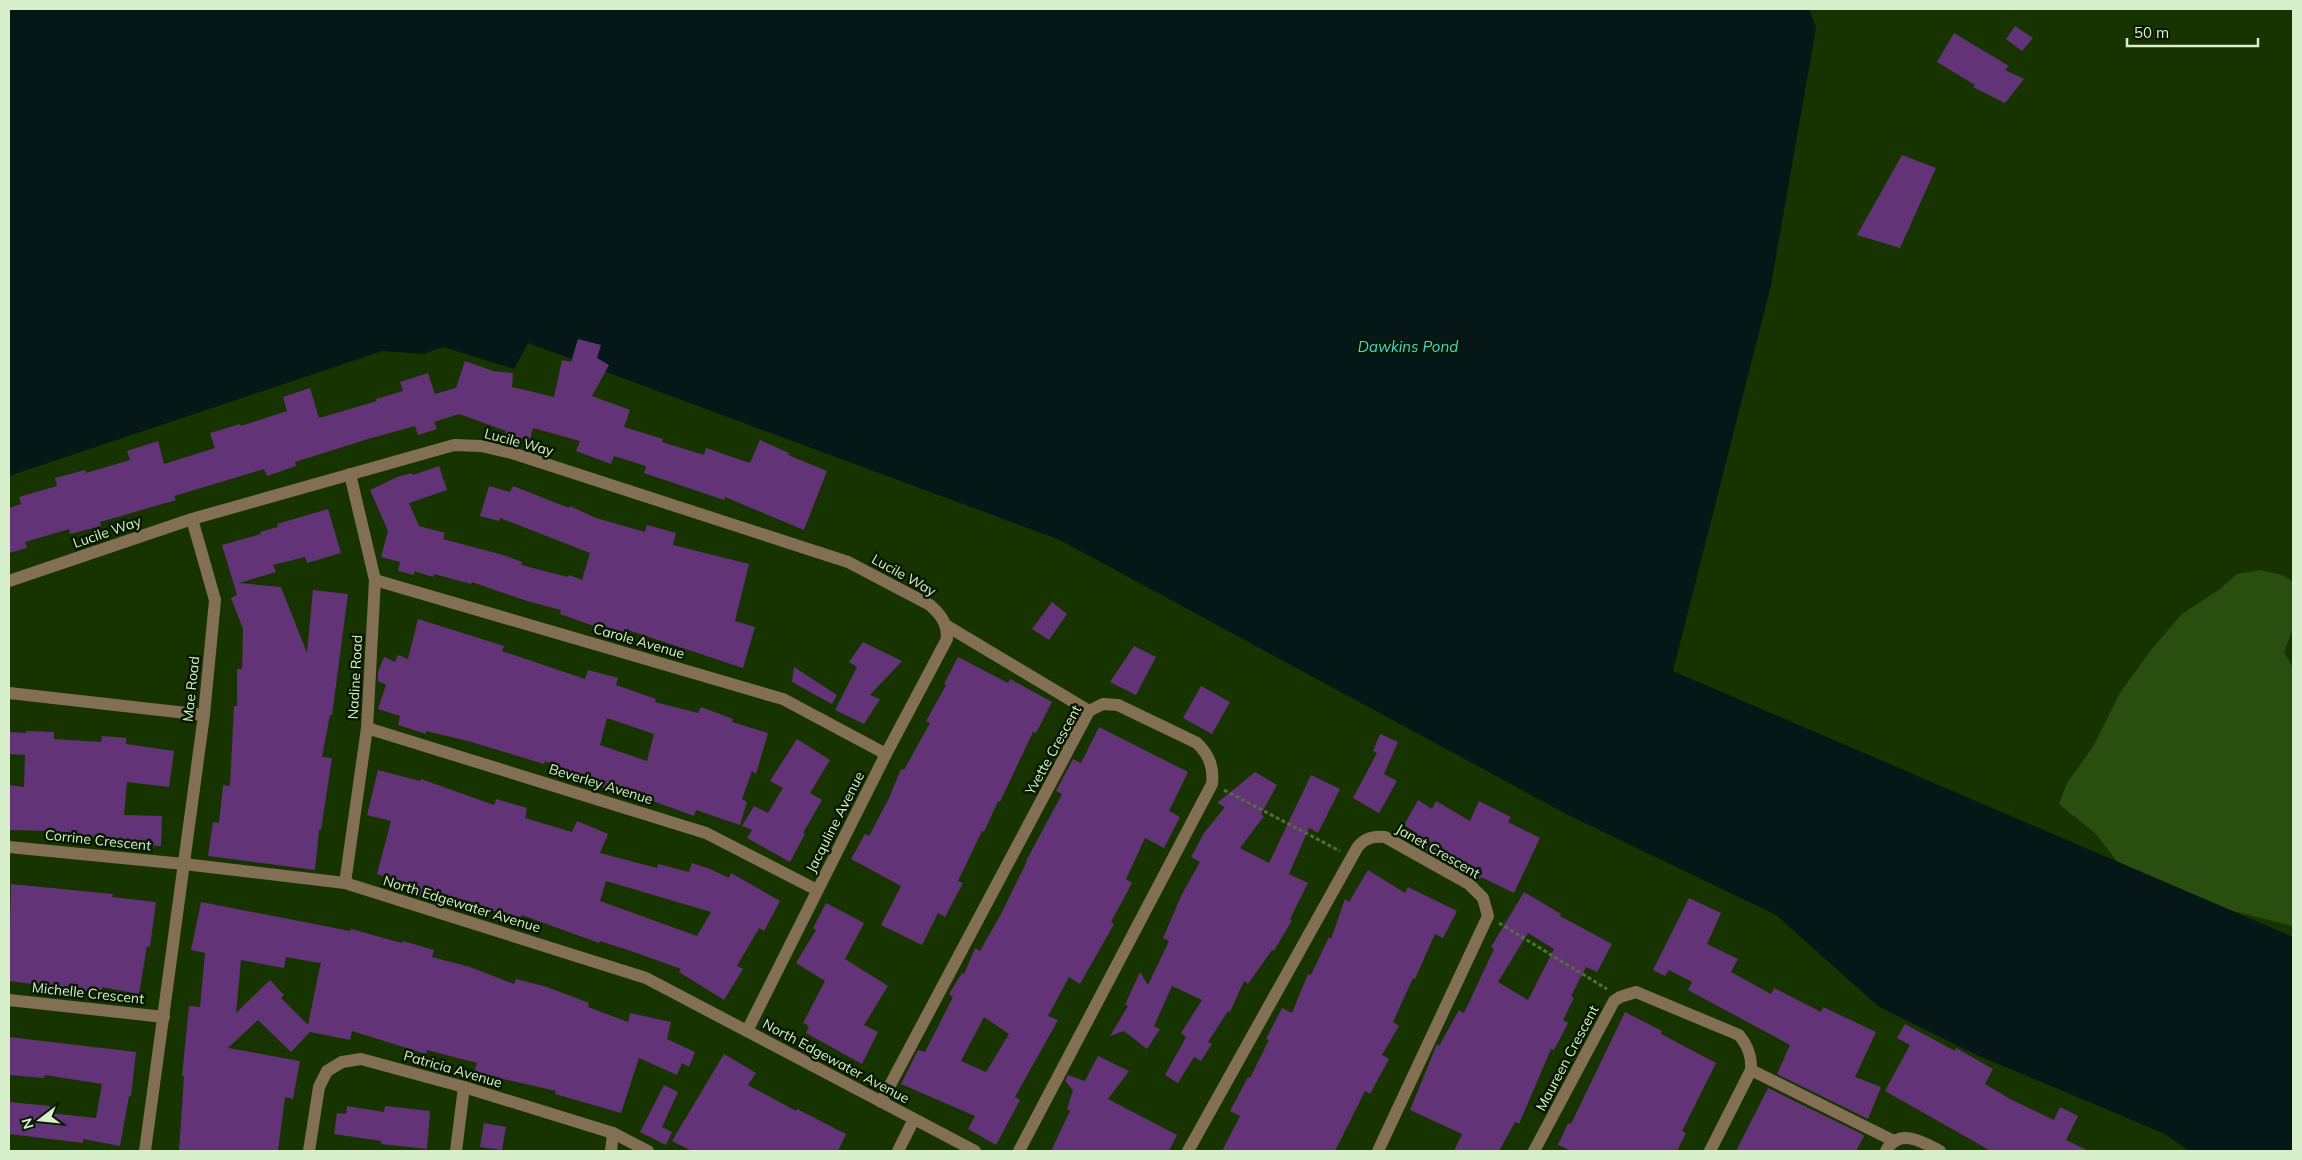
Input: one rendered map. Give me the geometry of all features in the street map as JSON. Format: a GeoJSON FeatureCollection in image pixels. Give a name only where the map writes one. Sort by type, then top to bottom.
{"type":"FeatureCollection","features":[{"type":"Feature","properties":{"kind":"street","name":"Lucile Way"},"geometry":{"type":"LineString","coordinates":[[9,581],[192,519],[454,445],[481,446],[512,453],[848,562],[930,605],[941,614],[947,626]]}},
{"type":"Feature","properties":{"kind":"street","name":"Nadine Road"},"geometry":{"type":"LineString","coordinates":[[345,883],[367,728],[375,580],[350,474]]}},
{"type":"Feature","properties":{"kind":"street","name":"Mae Road"},"geometry":{"type":"LineString","coordinates":[[184,864],[204,715],[215,600],[192,519]]}},
{"type":"Feature","properties":{"kind":"street","name":"Carole Avenue"},"geometry":{"type":"LineString","coordinates":[[375,580],[783,699],[886,754]]}},
{"type":"Feature","properties":{"kind":"street"},"geometry":{"type":"LineString","coordinates":[[947,626],[1089,710]]}},
{"type":"Feature","properties":{"kind":"street","name":"Jacquline Avenue"},"geometry":{"type":"LineString","coordinates":[[747,1031],[886,754],[941,651],[946,639],[947,626]]}},
{"type":"Feature","properties":{"kind":"street"},"geometry":{"type":"LineString","coordinates":[[9,693],[204,715]]}},
{"type":"Feature","properties":{"kind":"street","name":"Yvette Crescent"},"geometry":{"type":"LineString","coordinates":[[881,1102],[1089,710],[1103,704],[1118,705],[1197,743],[1206,752],[1211,763],[1212,784]]}},
{"type":"Feature","properties":{"kind":"street","name":"Beverley Avenue"},"geometry":{"type":"LineString","coordinates":[[367,728],[706,833],[817,890]]}},
{"type":"Feature","properties":{"kind":"street"},"geometry":{"type":"LineString","coordinates":[[1019,1151],[1212,784]]}},
{"type":"Feature","properties":{"kind":"street","name":"Janet Crescent"},"geometry":{"type":"LineString","coordinates":[[1188,1151],[1360,843],[1367,839],[1385,837],[1469,884],[1483,898],[1488,916]]}},
{"type":"Feature","properties":{"kind":"street","name":"Corrine Crescent"},"geometry":{"type":"LineString","coordinates":[[9,847],[184,864]]}},
{"type":"Feature","properties":{"kind":"street"},"geometry":{"type":"LineString","coordinates":[[145,1151],[184,864]]}},
{"type":"Feature","properties":{"kind":"street","name":"North Edgewater Avenue"},"geometry":{"type":"LineString","coordinates":[[184,864],[345,883],[646,978],[975,1151]]}},
{"type":"Feature","properties":{"kind":"street"},"geometry":{"type":"LineString","coordinates":[[1378,1151],[1488,916]]}},
{"type":"Feature","properties":{"kind":"street"},"geometry":{"type":"LineString","coordinates":[[1620,997],[1636,992],[1643,993],[1739,1035],[1750,1052],[1751,1070],[1710,1151]]}},
{"type":"Feature","properties":{"kind":"street","name":"Maureen Crescent"},"geometry":{"type":"LineString","coordinates":[[1534,1151],[1614,1001],[1620,997]]}},
{"type":"Feature","properties":{"kind":"street","name":"Michelle Crescent"},"geometry":{"type":"LineString","coordinates":[[9,1000],[164,1017]]}},
{"type":"Feature","properties":{"kind":"street","name":"Patricia Avenue"},"geometry":{"type":"LineString","coordinates":[[309,1151],[319,1087],[327,1071],[342,1062],[360,1058],[464,1087],[613,1133],[648,1151]]}},
{"type":"Feature","properties":{"kind":"street"},"geometry":{"type":"LineString","coordinates":[[1751,1070],[1894,1141]]}},
{"type":"Feature","properties":{"kind":"street"},"geometry":{"type":"LineString","coordinates":[[456,1151],[464,1087]]}},
{"type":"Feature","properties":{"kind":"street"},"geometry":{"type":"LineString","coordinates":[[898,1151],[914,1119]]}},
{"type":"Feature","properties":{"kind":"street"},"geometry":{"type":"LineString","coordinates":[[611,1151],[613,1133]]}},
{"type":"Feature","properties":{"kind":"street"},"geometry":{"type":"LineString","coordinates":[[1886,1151],[1894,1141],[1902,1138],[1911,1138],[1940,1151]]}},
{"type":"Feature","properties":{"kind":"path"},"geometry":{"type":"LineString","coordinates":[[1212,784],[1352,858]]}},
{"type":"Feature","properties":{"kind":"path"},"geometry":{"type":"LineString","coordinates":[[1488,916],[1620,997]]}},
{"type":"Feature","properties":{"kind":"green space"},"geometry":{"type":"Polygon","coordinates":[[[2260,570],[2282,575],[2293,582],[2293,629],[2284,652],[2293,668],[2293,926],[2173,896],[2131,875],[2115,859],[2096,834],[2059,804],[2067,783],[2093,747],[2120,693],[2151,650],[2182,614],[2220,589],[2237,574],[2260,570]]]}},
{"type":"Feature","properties":{"kind":"water","name":"Dawkins Pond"},"geometry":{"type":"Polygon","coordinates":[[[9,9],[1809,9],[1816,28],[1771,285],[1673,671],[2293,937],[2293,1151],[2189,1151],[2165,1134],[1977,1055],[1879,1007],[1776,915],[1568,815],[1060,540],[528,343],[514,369],[443,347],[424,354],[382,351],[9,476],[9,9]]]}},
{"type":"Feature","properties":{"kind":"building"},"geometry":{"type":"Polygon","coordinates":[[[2015,26],[2033,38],[2022,51],[2006,39],[2015,26]]]}},
{"type":"Feature","properties":{"kind":"building"},"geometry":{"type":"Polygon","coordinates":[[[1954,33],[2009,66],[2005,70],[2024,79],[2005,103],[1973,87],[1975,85],[1937,62],[1954,33]]]}},
{"type":"Feature","properties":{"kind":"building"},"geometry":{"type":"Polygon","coordinates":[[[1902,155],[1936,168],[1900,248],[1857,235],[1902,155]]]}},
{"type":"Feature","properties":{"kind":"building"},"geometry":{"type":"Polygon","coordinates":[[[578,339],[601,345],[597,358],[609,365],[592,396],[630,410],[624,427],[663,439],[662,442],[704,455],[706,448],[750,463],[760,440],[789,453],[788,455],[827,471],[804,530],[725,497],[724,500],[644,473],[646,466],[614,456],[611,464],[576,451],[580,441],[533,428],[530,440],[505,434],[506,431],[459,414],[434,422],[437,429],[418,435],[415,426],[295,462],[296,466],[267,476],[264,469],[174,496],[176,500],[100,522],[101,526],[70,534],[69,529],[25,542],[27,548],[9,553],[9,508],[21,504],[19,497],[57,486],[55,478],[85,470],[86,473],[130,460],[127,451],[158,441],[164,464],[215,448],[210,433],[240,424],[241,426],[287,411],[283,397],[310,388],[319,418],[377,401],[376,399],[403,391],[400,382],[428,373],[435,394],[456,388],[465,361],[493,371],[513,373],[512,387],[554,397],[562,360],[571,362],[578,339]]]}},
{"type":"Feature","properties":{"kind":"building"},"geometry":{"type":"Polygon","coordinates":[[[439,466],[447,490],[409,503],[419,526],[445,533],[443,539],[503,555],[522,562],[521,565],[568,577],[569,575],[582,580],[590,553],[500,518],[499,521],[480,516],[489,486],[510,492],[513,486],[569,508],[570,506],[596,518],[645,532],[647,525],[676,533],[673,545],[749,564],[735,621],[755,627],[743,668],[628,630],[625,637],[560,614],[561,610],[527,601],[472,582],[471,584],[434,574],[433,577],[414,571],[414,575],[398,571],[400,562],[381,557],[388,531],[370,490],[397,477],[412,473],[413,475],[439,466]]]}},
{"type":"Feature","properties":{"kind":"building"},"geometry":{"type":"Polygon","coordinates":[[[328,509],[341,553],[307,563],[305,557],[273,565],[276,572],[239,583],[281,587],[307,653],[313,590],[348,594],[332,715],[330,715],[322,757],[332,758],[321,830],[319,830],[315,870],[208,856],[213,822],[219,823],[223,785],[230,786],[234,706],[237,706],[237,669],[242,669],[243,629],[231,598],[237,595],[222,545],[261,534],[260,532],[278,527],[277,524],[328,509]]]}},
{"type":"Feature","properties":{"kind":"building"},"geometry":{"type":"Polygon","coordinates":[[[1052,602],[1067,614],[1049,640],[1032,629],[1052,602]]]}},
{"type":"Feature","properties":{"kind":"building"},"geometry":{"type":"Polygon","coordinates":[[[418,619],[504,646],[502,651],[585,679],[588,670],[618,678],[616,685],[656,699],[655,702],[698,713],[701,707],[733,719],[732,722],[768,733],[756,774],[752,771],[742,799],[747,802],[740,825],[696,810],[694,816],[620,789],[619,792],[592,784],[593,781],[545,761],[544,764],[468,741],[426,731],[426,734],[398,725],[400,716],[378,709],[386,685],[378,681],[378,672],[384,657],[395,662],[398,655],[408,659],[418,619]],[[607,718],[600,745],[647,761],[654,734],[607,718]]]}},
{"type":"Feature","properties":{"kind":"building"},"geometry":{"type":"Polygon","coordinates":[[[863,642],[902,661],[870,695],[880,699],[864,724],[835,710],[857,667],[849,662],[863,642]]]}},
{"type":"Feature","properties":{"kind":"building"},"geometry":{"type":"Polygon","coordinates":[[[1134,646],[1156,657],[1136,695],[1110,682],[1134,646]]]}},
{"type":"Feature","properties":{"kind":"building"},"geometry":{"type":"Polygon","coordinates":[[[958,657],[1008,683],[1010,679],[1052,702],[1036,733],[1033,732],[1000,802],[998,801],[984,832],[982,831],[958,881],[963,883],[945,917],[938,913],[922,945],[881,925],[901,886],[851,859],[865,834],[869,836],[889,798],[901,769],[904,770],[930,723],[926,721],[946,685],[944,684],[958,657]]]}},
{"type":"Feature","properties":{"kind":"building"},"geometry":{"type":"Polygon","coordinates":[[[794,667],[837,695],[832,704],[792,682],[794,667]]]}},
{"type":"Feature","properties":{"kind":"building"},"geometry":{"type":"Polygon","coordinates":[[[1201,686],[1230,702],[1212,734],[1183,718],[1201,686]]]}},
{"type":"Feature","properties":{"kind":"building"},"geometry":{"type":"Polygon","coordinates":[[[1099,727],[1188,772],[1169,811],[1180,817],[1164,848],[1145,838],[1126,879],[1132,883],[1111,922],[1114,924],[1080,984],[1069,977],[1048,1016],[1058,1020],[1015,1097],[1020,1100],[996,1145],[968,1129],[975,1116],[901,1084],[918,1050],[925,1052],[953,997],[949,994],[962,973],[964,974],[975,948],[980,951],[1001,914],[1026,861],[1062,794],[1056,791],[1073,759],[1081,763],[1099,727]],[[984,1017],[961,1061],[986,1072],[1009,1034],[984,1017]]]}},
{"type":"Feature","properties":{"kind":"building"},"geometry":{"type":"Polygon","coordinates":[[[26,731],[54,732],[54,739],[101,742],[102,736],[126,738],[126,744],[174,751],[169,787],[127,782],[124,815],[162,816],[161,846],[134,845],[134,843],[93,839],[93,836],[54,834],[54,831],[9,830],[9,785],[24,787],[25,755],[9,754],[9,732],[26,733],[26,731]]]}},
{"type":"Feature","properties":{"kind":"building"},"geometry":{"type":"Polygon","coordinates":[[[1380,734],[1398,742],[1384,774],[1397,781],[1379,813],[1353,798],[1377,753],[1373,751],[1380,734]]]}},
{"type":"Feature","properties":{"kind":"building"},"geometry":{"type":"Polygon","coordinates":[[[797,739],[830,760],[810,793],[822,800],[803,833],[805,834],[790,862],[747,838],[752,830],[742,826],[754,806],[768,813],[783,788],[770,781],[797,739]]]}},
{"type":"Feature","properties":{"kind":"building"},"geometry":{"type":"Polygon","coordinates":[[[378,770],[420,781],[421,779],[494,805],[496,799],[527,808],[525,818],[572,832],[577,821],[608,834],[600,853],[657,868],[658,864],[689,872],[692,863],[729,878],[731,873],[780,901],[764,931],[759,928],[737,966],[743,969],[724,1000],[679,972],[681,969],[634,952],[600,941],[599,943],[522,915],[520,920],[451,896],[448,906],[413,894],[416,885],[377,874],[391,821],[367,815],[378,770]],[[606,881],[600,901],[697,936],[711,912],[606,881]]]}},
{"type":"Feature","properties":{"kind":"building"},"geometry":{"type":"Polygon","coordinates":[[[1255,772],[1277,785],[1261,814],[1264,816],[1240,848],[1269,863],[1311,775],[1340,789],[1318,833],[1309,828],[1289,874],[1308,883],[1290,919],[1292,920],[1274,951],[1272,950],[1248,984],[1244,981],[1230,1012],[1228,1011],[1208,1042],[1212,1044],[1201,1061],[1194,1057],[1178,1083],[1165,1075],[1186,1037],[1181,1033],[1202,1000],[1172,986],[1154,1026],[1160,1029],[1147,1049],[1124,1031],[1110,1036],[1128,1006],[1125,1005],[1140,972],[1148,985],[1169,941],[1163,938],[1182,894],[1200,862],[1191,857],[1204,833],[1225,807],[1217,803],[1255,772]]]}},
{"type":"Feature","properties":{"kind":"building"},"geometry":{"type":"Polygon","coordinates":[[[1418,800],[1432,809],[1436,801],[1470,821],[1479,801],[1511,817],[1508,822],[1540,838],[1514,893],[1481,877],[1480,879],[1412,843],[1418,834],[1404,825],[1418,800]]]}},
{"type":"Feature","properties":{"kind":"building"},"geometry":{"type":"Polygon","coordinates":[[[1368,870],[1405,893],[1408,887],[1457,911],[1443,938],[1435,934],[1415,979],[1413,978],[1393,1022],[1399,1026],[1382,1055],[1389,1059],[1370,1094],[1365,1091],[1335,1151],[1222,1151],[1240,1116],[1230,1111],[1248,1077],[1250,1078],[1269,1040],[1266,1039],[1282,1008],[1292,1013],[1308,974],[1311,975],[1329,937],[1331,939],[1345,899],[1349,902],[1368,870]]]}},
{"type":"Feature","properties":{"kind":"building"},"geometry":{"type":"Polygon","coordinates":[[[11,884],[113,894],[112,897],[156,902],[150,947],[147,946],[139,994],[102,987],[102,993],[9,981],[11,884]]]}},
{"type":"Feature","properties":{"kind":"building"},"geometry":{"type":"Polygon","coordinates":[[[1524,892],[1561,914],[1560,916],[1612,944],[1597,972],[1586,967],[1571,996],[1574,998],[1563,1020],[1568,1023],[1554,1050],[1551,1049],[1519,1124],[1515,1122],[1499,1151],[1454,1151],[1462,1134],[1410,1110],[1437,1044],[1439,1046],[1459,1010],[1464,1013],[1494,949],[1491,947],[1524,892]],[[1528,933],[1498,982],[1528,1000],[1554,949],[1528,933]]]}},
{"type":"Feature","properties":{"kind":"building"},"geometry":{"type":"Polygon","coordinates":[[[1689,898],[1721,913],[1707,944],[1738,959],[1731,972],[1771,994],[1774,988],[1821,1012],[1823,1007],[1876,1032],[1855,1077],[1881,1087],[1868,1119],[1777,1074],[1790,1045],[1688,990],[1692,982],[1669,970],[1665,976],[1653,970],[1689,898]]]}},
{"type":"Feature","properties":{"kind":"building"},"geometry":{"type":"Polygon","coordinates":[[[201,902],[350,931],[351,929],[434,950],[432,957],[470,967],[514,984],[516,979],[547,987],[589,1003],[588,1007],[628,1022],[630,1013],[671,1022],[667,1039],[695,1052],[689,1067],[682,1063],[677,1075],[639,1058],[621,1113],[555,1094],[556,1091],[490,1076],[488,1084],[472,1080],[477,1063],[427,1050],[426,1054],[352,1031],[350,1040],[310,1032],[291,1052],[258,1020],[228,1048],[300,1061],[293,1099],[285,1097],[278,1151],[179,1151],[184,1076],[182,1076],[189,1006],[200,1007],[205,953],[191,950],[201,902]],[[286,957],[284,968],[241,960],[236,1013],[270,980],[284,995],[281,998],[308,1025],[321,961],[319,963],[286,957]]]}},
{"type":"Feature","properties":{"kind":"building"},"geometry":{"type":"Polygon","coordinates":[[[826,903],[864,923],[845,959],[888,986],[864,1025],[878,1032],[862,1064],[806,1033],[809,1026],[803,1023],[825,981],[796,963],[816,930],[813,928],[826,903]]]}},
{"type":"Feature","properties":{"kind":"building"},"geometry":{"type":"Polygon","coordinates":[[[1625,1012],[1662,1031],[1661,1034],[1716,1063],[1682,1131],[1686,1133],[1677,1151],[1572,1151],[1558,1145],[1568,1123],[1571,1124],[1625,1012]]]}},
{"type":"Feature","properties":{"kind":"building"},"geometry":{"type":"Polygon","coordinates":[[[1905,1024],[1955,1051],[1956,1048],[1993,1069],[1985,1084],[2010,1099],[2054,1120],[2060,1107],[2078,1116],[2066,1140],[2089,1151],[1991,1151],[1885,1091],[1910,1045],[1897,1038],[1905,1024]]]}},
{"type":"Feature","properties":{"kind":"building"},"geometry":{"type":"Polygon","coordinates":[[[9,1037],[136,1052],[131,1096],[129,1096],[120,1146],[83,1139],[83,1143],[9,1134],[9,1102],[50,1106],[50,1113],[96,1118],[102,1084],[45,1075],[44,1078],[9,1075],[9,1037]]]}},
{"type":"Feature","properties":{"kind":"building"},"geometry":{"type":"Polygon","coordinates":[[[724,1054],[756,1073],[748,1085],[796,1111],[797,1109],[846,1134],[838,1151],[692,1151],[672,1141],[724,1054]]]}},
{"type":"Feature","properties":{"kind":"building"},"geometry":{"type":"Polygon","coordinates":[[[1098,1056],[1129,1071],[1108,1099],[1177,1135],[1169,1151],[1051,1151],[1070,1111],[1067,1109],[1073,1090],[1065,1081],[1068,1075],[1085,1081],[1098,1056]]]}},
{"type":"Feature","properties":{"kind":"building"},"geometry":{"type":"Polygon","coordinates":[[[664,1085],[678,1092],[662,1127],[672,1132],[666,1145],[640,1132],[664,1085]]]}},
{"type":"Feature","properties":{"kind":"building"},"geometry":{"type":"Polygon","coordinates":[[[1768,1088],[1862,1134],[1864,1136],[1856,1151],[1736,1151],[1768,1088]]]}},
{"type":"Feature","properties":{"kind":"building"},"geometry":{"type":"Polygon","coordinates":[[[347,1106],[384,1112],[385,1106],[430,1111],[427,1149],[381,1144],[381,1141],[334,1134],[337,1113],[346,1114],[347,1106]]]}},
{"type":"Feature","properties":{"kind":"building"},"geometry":{"type":"Polygon","coordinates":[[[484,1123],[506,1127],[502,1150],[480,1147],[484,1123]]]}}]}
